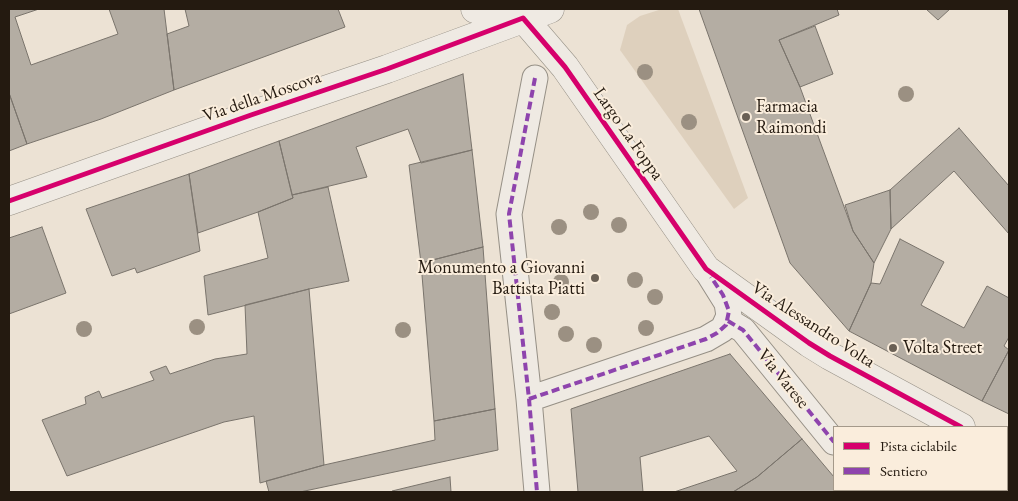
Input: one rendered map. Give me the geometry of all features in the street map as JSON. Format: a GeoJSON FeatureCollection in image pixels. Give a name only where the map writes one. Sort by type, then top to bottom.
{"type":"FeatureCollection","features":[{"type":"Feature","properties":{"kind":"street"},"geometry":{"type":"LineString","coordinates":[[476,9],[523,13]]}},
{"type":"Feature","properties":{"kind":"street","name":"Via della Moscova"},"geometry":{"type":"LineString","coordinates":[[9,201],[251,114],[387,69],[523,13],[550,9]]}},
{"type":"Feature","properties":{"kind":"street","name":"Largo La Foppa"},"geometry":{"type":"LineString","coordinates":[[523,13],[565,68],[706,270],[727,303],[729,311],[728,321]]}},
{"type":"Feature","properties":{"kind":"street"},"geometry":{"type":"LineString","coordinates":[[535,78],[509,214],[537,492]]}},
{"type":"Feature","properties":{"kind":"street","name":"Via Alessandro Volta"},"geometry":{"type":"LineString","coordinates":[[706,270],[808,343],[851,369],[956,425]]}},
{"type":"Feature","properties":{"kind":"street"},"geometry":{"type":"LineString","coordinates":[[529,399],[706,339],[723,329],[728,321]]}},
{"type":"Feature","properties":{"kind":"street","name":"Via Varese"},"geometry":{"type":"LineString","coordinates":[[728,321],[742,330],[833,441]]}},
{"type":"Feature","properties":{"kind":"street"},"geometry":{"type":"LineString","coordinates":[[923,426],[928,424],[956,425]]}},
{"type":"Feature","properties":{"kind":"shaded area"},"geometry":{"type":"Polygon","coordinates":[[[662,9],[678,9],[748,198],[734,209],[620,50],[627,25],[640,16],[662,9]]]}},
{"type":"Feature","properties":{"kind":"building"},"geometry":{"type":"Polygon","coordinates":[[[9,9],[39,9],[15,17],[31,65],[118,34],[109,9],[164,9],[174,90],[101,119],[27,144],[9,93],[9,9]]]}},
{"type":"Feature","properties":{"kind":"building"},"geometry":{"type":"Polygon","coordinates":[[[185,9],[338,9],[345,27],[174,90],[167,34],[189,26],[185,9]]]}},
{"type":"Feature","properties":{"kind":"building"},"geometry":{"type":"Polygon","coordinates":[[[699,9],[837,9],[839,15],[779,40],[800,87],[853,231],[874,263],[871,283],[849,331],[790,263],[699,9]]]}},
{"type":"Feature","properties":{"kind":"building"},"geometry":{"type":"Polygon","coordinates":[[[926,9],[950,9],[938,20],[926,9]]]}},
{"type":"Feature","properties":{"kind":"building"},"geometry":{"type":"Polygon","coordinates":[[[815,26],[833,74],[800,87],[779,40],[815,26]]]}},
{"type":"Feature","properties":{"kind":"building"},"geometry":{"type":"Polygon","coordinates":[[[463,74],[472,150],[421,163],[408,129],[356,147],[367,177],[292,195],[279,141],[463,74]]]}},
{"type":"Feature","properties":{"kind":"building"},"geometry":{"type":"Polygon","coordinates":[[[9,93],[27,144],[9,151],[9,93]]]}},
{"type":"Feature","properties":{"kind":"building"},"geometry":{"type":"Polygon","coordinates":[[[959,128],[1009,186],[1009,234],[954,171],[891,229],[890,190],[959,128]]]}},
{"type":"Feature","properties":{"kind":"building"},"geometry":{"type":"Polygon","coordinates":[[[279,141],[293,198],[198,233],[189,174],[279,141]]]}},
{"type":"Feature","properties":{"kind":"building"},"geometry":{"type":"Polygon","coordinates":[[[472,150],[483,247],[421,263],[409,165],[472,150]]]}},
{"type":"Feature","properties":{"kind":"building"},"geometry":{"type":"Polygon","coordinates":[[[189,174],[200,251],[137,273],[135,268],[112,276],[86,209],[189,174]]]}},
{"type":"Feature","properties":{"kind":"building"},"geometry":{"type":"Polygon","coordinates":[[[328,187],[349,281],[309,289],[208,315],[204,276],[268,258],[258,212],[293,198],[292,195],[328,187]]]}},
{"type":"Feature","properties":{"kind":"building"},"geometry":{"type":"Polygon","coordinates":[[[890,190],[891,229],[874,263],[853,231],[845,205],[890,190]]]}},
{"type":"Feature","properties":{"kind":"building"},"geometry":{"type":"Polygon","coordinates":[[[42,227],[66,293],[9,314],[9,238],[42,227]]]}},
{"type":"Feature","properties":{"kind":"building"},"geometry":{"type":"Polygon","coordinates":[[[900,239],[944,262],[921,305],[964,328],[987,286],[1009,298],[1009,337],[1004,346],[1009,350],[982,401],[849,331],[871,283],[880,284],[900,239]]]}},
{"type":"Feature","properties":{"kind":"building"},"geometry":{"type":"Polygon","coordinates":[[[483,247],[495,409],[434,421],[421,263],[483,247]]]}},
{"type":"Feature","properties":{"kind":"building"},"geometry":{"type":"Polygon","coordinates":[[[309,289],[324,465],[260,483],[254,416],[224,422],[67,476],[42,420],[86,404],[85,397],[99,391],[102,398],[154,380],[150,372],[166,366],[170,374],[215,359],[247,354],[245,305],[309,289]]]}},
{"type":"Feature","properties":{"kind":"building"},"geometry":{"type":"Polygon","coordinates":[[[1009,350],[1009,414],[982,401],[1009,350]]]}},
{"type":"Feature","properties":{"kind":"building"},"geometry":{"type":"Polygon","coordinates":[[[730,354],[802,439],[757,477],[733,492],[674,492],[737,471],[709,436],[640,457],[643,492],[578,492],[571,409],[730,354]]]}},
{"type":"Feature","properties":{"kind":"building"},"geometry":{"type":"Polygon","coordinates":[[[495,409],[498,450],[300,492],[269,492],[266,481],[324,465],[435,440],[434,421],[495,409]]]}},
{"type":"Feature","properties":{"kind":"building"},"geometry":{"type":"Polygon","coordinates":[[[802,439],[833,476],[833,491],[847,492],[733,492],[757,477],[802,439]]]}},
{"type":"Feature","properties":{"kind":"building"},"geometry":{"type":"Polygon","coordinates":[[[450,477],[451,492],[392,492],[392,491],[450,477]]]}},
{"type":"Feature","properties":{"kind":"building"},"geometry":{"type":"Polygon","coordinates":[[[1004,491],[1006,492],[940,492],[1004,491]]]}},
{"type":"Feature","properties":{"kind":"marked path"},"geometry":{"type":"LineString","coordinates":[[535,78],[509,214],[537,492]]}},
{"type":"Feature","properties":{"kind":"marked path"},"geometry":{"type":"LineString","coordinates":[[529,399],[706,339],[717,333],[726,325],[729,311],[723,295],[711,277]]}},
{"type":"Feature","properties":{"kind":"marked path"},"geometry":{"type":"LineString","coordinates":[[728,321],[743,330],[833,441]]}},
{"type":"Feature","properties":{"kind":"cycle path"},"geometry":{"type":"LineString","coordinates":[[9,201],[387,69],[523,18],[565,67],[706,269],[809,343],[959,426]]}},
{"type":"Feature","properties":{"kind":"place","name":"Farmacia Raimondi"},"geometry":{"type":"Point","coordinates":[746,117]}},
{"type":"Feature","properties":{"kind":"place","name":"Monumento a Giovanni Battista Piatti"},"geometry":{"type":"Point","coordinates":[595,278]}},
{"type":"Feature","properties":{"kind":"place","name":"Volta Street"},"geometry":{"type":"Point","coordinates":[893,348]}}]}
